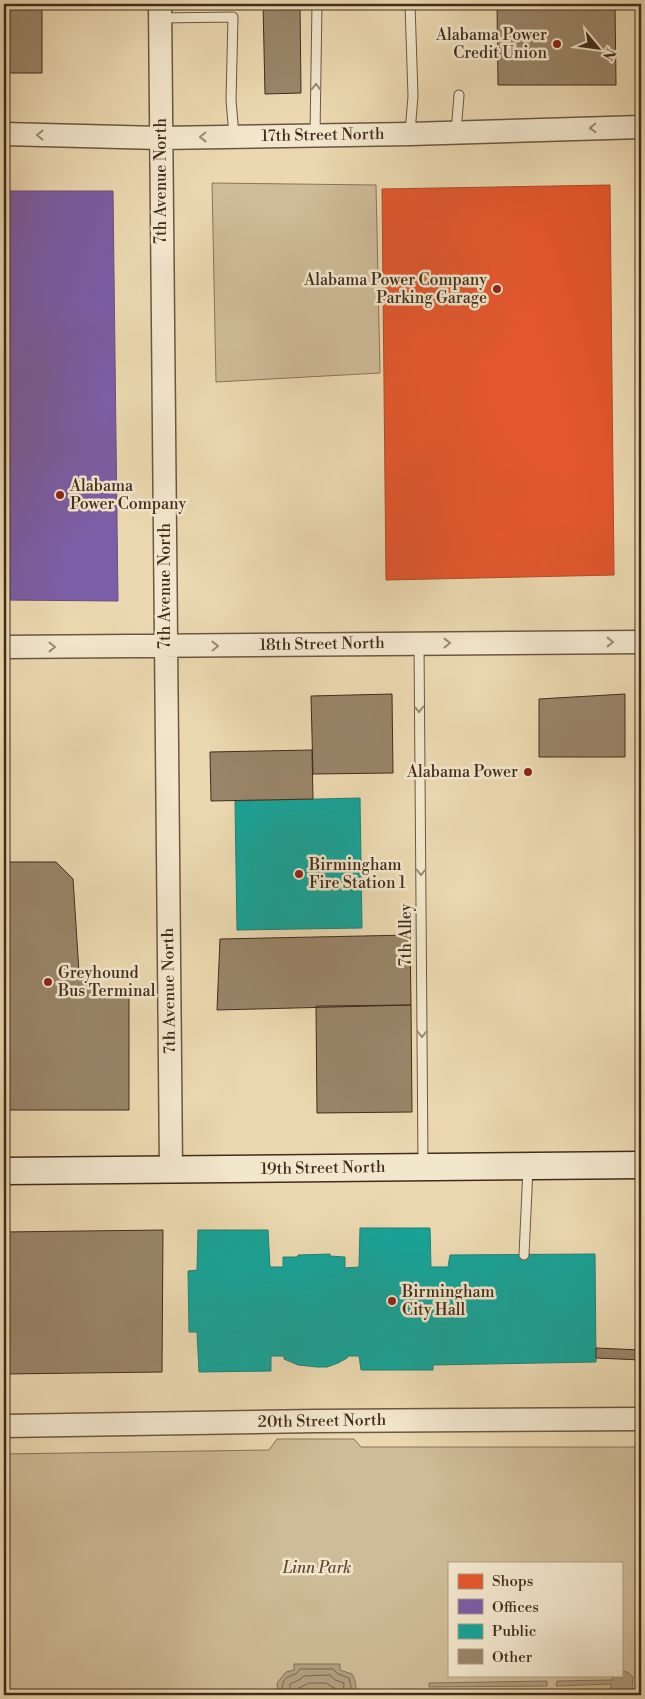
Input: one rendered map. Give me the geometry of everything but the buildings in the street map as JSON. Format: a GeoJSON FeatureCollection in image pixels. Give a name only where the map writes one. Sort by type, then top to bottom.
{"type":"FeatureCollection","features":[{"type":"Feature","properties":{"kind":"main road","name":"19th Street North"},"geometry":{"type":"LineString","coordinates":[[4,1171],[641,1165]]}},
{"type":"Feature","properties":{"kind":"street","name":"7th Avenue North"},"geometry":{"type":"LineString","coordinates":[[160,11],[171,1169]]}},
{"type":"Feature","properties":{"kind":"street","name":"17th Street North"},"geometry":{"type":"LineString","coordinates":[[4,134],[160,138],[410,134],[641,127]]}},
{"type":"Feature","properties":{"kind":"street","name":"18th Street North"},"geometry":{"type":"LineString","coordinates":[[4,647],[641,642]]}},
{"type":"Feature","properties":{"kind":"street","name":"20th Street North"},"geometry":{"type":"LineString","coordinates":[[4,1426],[641,1419]]}},
{"type":"Feature","properties":{"kind":"lane"},"geometry":{"type":"LineString","coordinates":[[315,136],[318,4]]}},
{"type":"Feature","properties":{"kind":"lane"},"geometry":{"type":"LineString","coordinates":[[410,4],[413,96],[410,134]]}},
{"type":"Feature","properties":{"kind":"lane"},"geometry":{"type":"LineString","coordinates":[[160,11],[233,17],[231,100],[234,136]]}},
{"type":"Feature","properties":{"kind":"lane"},"geometry":{"type":"LineString","coordinates":[[456,132],[459,95]]}},
{"type":"Feature","properties":{"kind":"lane","name":"7th Alley"},"geometry":{"type":"LineString","coordinates":[[419,643],[423,1167]]}},
{"type":"Feature","properties":{"kind":"lane"},"geometry":{"type":"LineString","coordinates":[[524,1254],[528,1165]]}},
{"type":"Feature","properties":{"kind":"green space"},"geometry":{"type":"Polygon","coordinates":[[[212,183],[376,185],[380,373],[216,382],[212,183]]]}},
{"type":"Feature","properties":{"kind":"green space","name":"Linn Park"},"geometry":{"type":"Polygon","coordinates":[[[277,1439],[354,1439],[361,1447],[641,1447],[641,1695],[4,1695],[4,1454],[269,1450],[277,1439]]]}},
{"type":"Feature","properties":{"kind":"water"},"geometry":{"type":"Polygon","coordinates":[[[294,1664],[340,1664],[340,1670],[352,1674],[356,1690],[353,1695],[280,1695],[277,1683],[286,1672],[294,1670],[294,1664]]]}},
{"type":"Feature","properties":{"kind":"water"},"geometry":{"type":"Polygon","coordinates":[[[622,1671],[627,1672],[633,1677],[632,1689],[627,1692],[616,1691],[611,1688],[611,1684],[556,1686],[557,1681],[612,1680],[614,1676],[622,1676],[622,1671]]]}},
{"type":"Feature","properties":{"kind":"water"},"geometry":{"type":"Polygon","coordinates":[[[547,1681],[547,1686],[429,1687],[429,1683],[547,1681]]]}},
{"type":"Feature","properties":{"kind":"place","name":"Alabama Power Credit Union"},"geometry":{"type":"Point","coordinates":[557,44]}},
{"type":"Feature","properties":{"kind":"place","name":"Alabama Power Company Parking Garage"},"geometry":{"type":"Point","coordinates":[497,289]}},
{"type":"Feature","properties":{"kind":"place","name":"Alabama Power Company"},"geometry":{"type":"Point","coordinates":[60,495]}},
{"type":"Feature","properties":{"kind":"place","name":"Alabama Power"},"geometry":{"type":"Point","coordinates":[528,772]}},
{"type":"Feature","properties":{"kind":"place","name":"Birmingham Fire Station 1"},"geometry":{"type":"Point","coordinates":[299,874]}},
{"type":"Feature","properties":{"kind":"place","name":"Greyhound Bus Terminal"},"geometry":{"type":"Point","coordinates":[48,982]}},
{"type":"Feature","properties":{"kind":"place","name":"Birmingham City Hall"},"geometry":{"type":"Point","coordinates":[392,1301]}}]}
